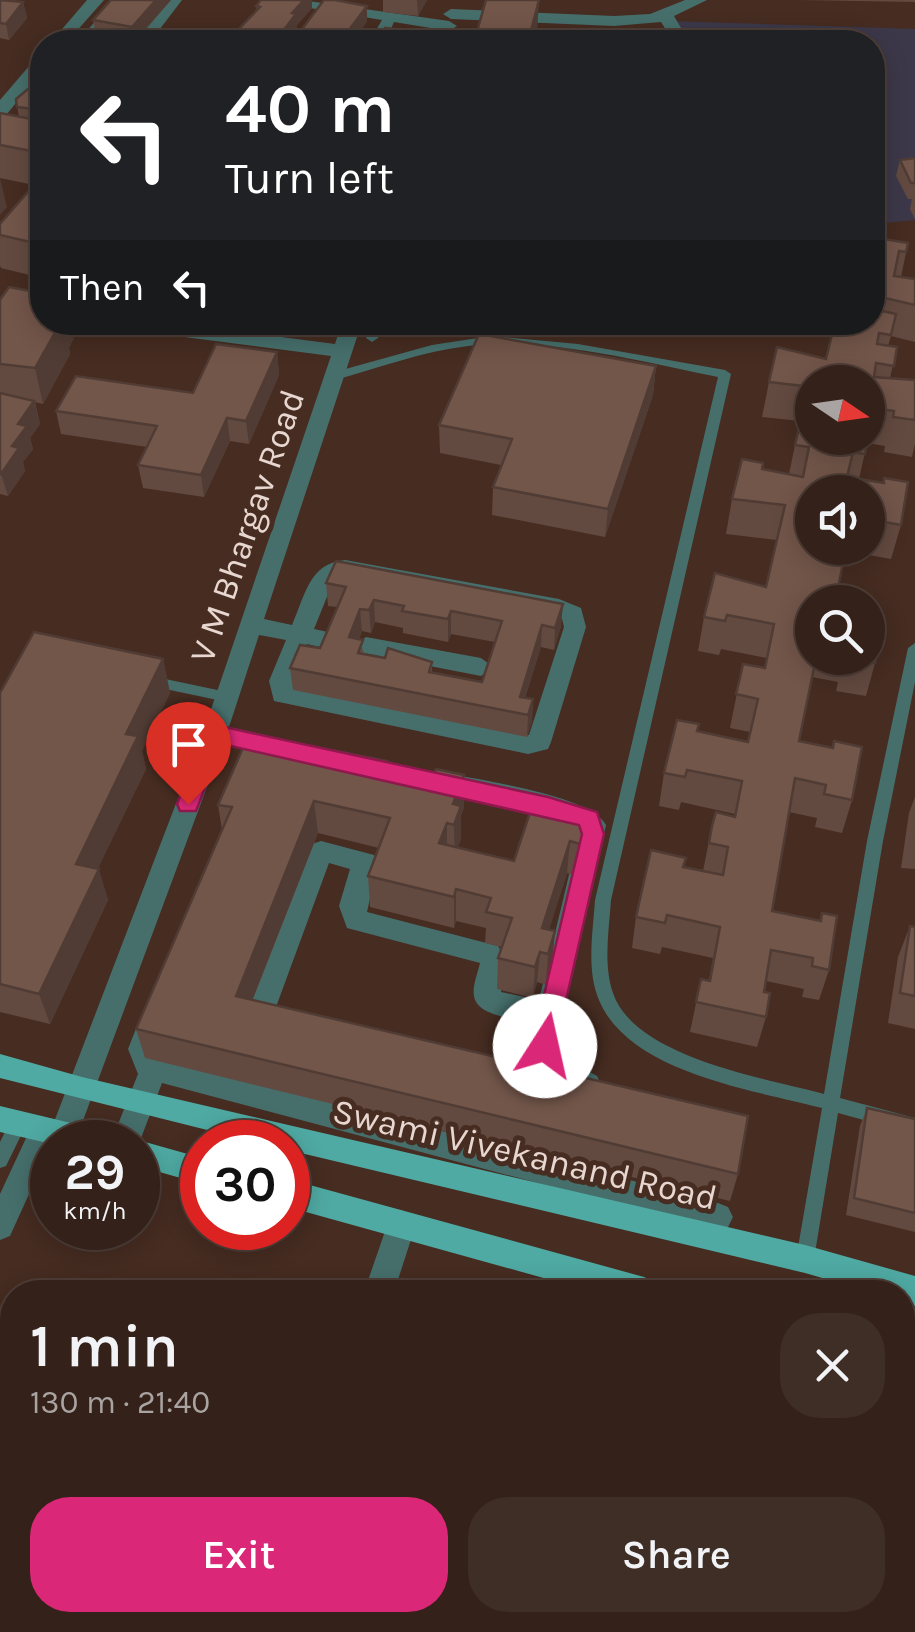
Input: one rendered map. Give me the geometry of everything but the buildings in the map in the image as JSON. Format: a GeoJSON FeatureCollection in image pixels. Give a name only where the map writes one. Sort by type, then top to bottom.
{"type":"FeatureCollection","features":[{"type":"Feature","properties":{"kind":"main road","name":"Swami Vivekanand Road"},"geometry":{"type":"LineString","coordinates":[[0,1066],[82,1089],[805,1259],[877,1280]]}},
{"type":"Feature","properties":{"kind":"main road"},"geometry":{"type":"LineString","coordinates":[[310,1200],[601,1280]]}},
{"type":"Feature","properties":{"kind":"street"},"geometry":{"type":"LineString","coordinates":[[70,30],[96,0]]}},
{"type":"Feature","properties":{"kind":"street"},"geometry":{"type":"LineString","coordinates":[[97,30],[123,0]]}},
{"type":"Feature","properties":{"kind":"street"},"geometry":{"type":"LineString","coordinates":[[151,30],[174,0]]}},
{"type":"Feature","properties":{"kind":"street"},"geometry":{"type":"LineString","coordinates":[[310,0],[316,5],[450,21],[614,22],[665,15],[700,0]]}},
{"type":"Feature","properties":{"kind":"street"},"geometry":{"type":"LineString","coordinates":[[665,15],[675,30]]}},
{"type":"Feature","properties":{"kind":"street"},"geometry":{"type":"LineString","coordinates":[[384,30],[387,24]]}},
{"type":"Feature","properties":{"kind":"street"},"geometry":{"type":"LineString","coordinates":[[0,111],[30,76]]}},
{"type":"Feature","properties":{"kind":"street"},"geometry":{"type":"LineString","coordinates":[[20,117],[30,102]]}},
{"type":"Feature","properties":{"kind":"street"},"geometry":{"type":"LineString","coordinates":[[217,335],[342,351]]}},
{"type":"Feature","properties":{"kind":"street","name":"V M Bhargav Road"},"geometry":{"type":"LineString","coordinates":[[39,1120],[82,1089],[215,734],[348,335]]}},
{"type":"Feature","properties":{"kind":"street"},"geometry":{"type":"LineString","coordinates":[[338,568],[568,610],[576,620],[539,742],[534,745],[288,698],[280,690],[281,681],[300,634],[323,578],[338,568]]}},
{"type":"Feature","properties":{"kind":"street"},"geometry":{"type":"LineString","coordinates":[[249,626],[330,640]]}},
{"type":"Feature","properties":{"kind":"street"},"geometry":{"type":"LineString","coordinates":[[366,646],[481,667]]}},
{"type":"Feature","properties":{"kind":"street"},"geometry":{"type":"LineString","coordinates":[[215,734],[252,751],[310,754]]}},
{"type":"Feature","properties":{"kind":"street"},"geometry":{"type":"LineString","coordinates":[[402,774],[576,812],[593,825],[545,1046],[558,1072],[571,1081],[606,1090]]}},
{"type":"Feature","properties":{"kind":"street"},"geometry":{"type":"LineString","coordinates":[[259,1018],[322,851],[365,862],[352,906],[356,920],[489,954],[494,960],[487,996],[494,1002],[549,1014]]}},
{"type":"Feature","properties":{"kind":"street"},"geometry":{"type":"LineString","coordinates":[[162,994],[142,1048],[146,1065],[718,1216]]}},
{"type":"Feature","properties":{"kind":"street"},"geometry":{"type":"LineString","coordinates":[[133,1120],[154,1068]]}},
{"type":"Feature","properties":{"kind":"street","name":"V M Bhargav Road"},"geometry":{"type":"LineString","coordinates":[[0,1226],[30,1129]]}},
{"type":"Feature","properties":{"kind":"street"},"geometry":{"type":"LineString","coordinates":[[383,1280],[401,1224]]}},
{"type":"Feature","properties":{"kind":"lane"},"geometry":{"type":"LineString","coordinates":[[335,376],[450,345],[488,340],[651,360],[726,374],[604,900],[598,977],[611,1014],[656,1050],[680,1063],[915,1126]]}},
{"type":"Feature","properties":{"kind":"lane"},"geometry":{"type":"LineString","coordinates":[[805,1259],[875,841],[915,648]]}},
{"type":"Feature","properties":{"kind":"lane"},"geometry":{"type":"LineString","coordinates":[[134,677],[226,697]]}},
{"type":"Feature","properties":{"kind":"lane"},"geometry":{"type":"LineString","coordinates":[[0,1160],[30,1127]]}},
{"type":"Feature","properties":{"kind":"shaded area"},"geometry":{"type":"Polygon","coordinates":[[[669,21],[915,29],[915,220],[885,223],[885,30],[669,30],[669,21]]]}},
{"type":"Feature","properties":{"kind":"route"},"geometry":{"type":"LineString","coordinates":[[188,804],[215,734],[576,812],[588,818],[593,834],[549,1014],[545,1046]]}}]}
